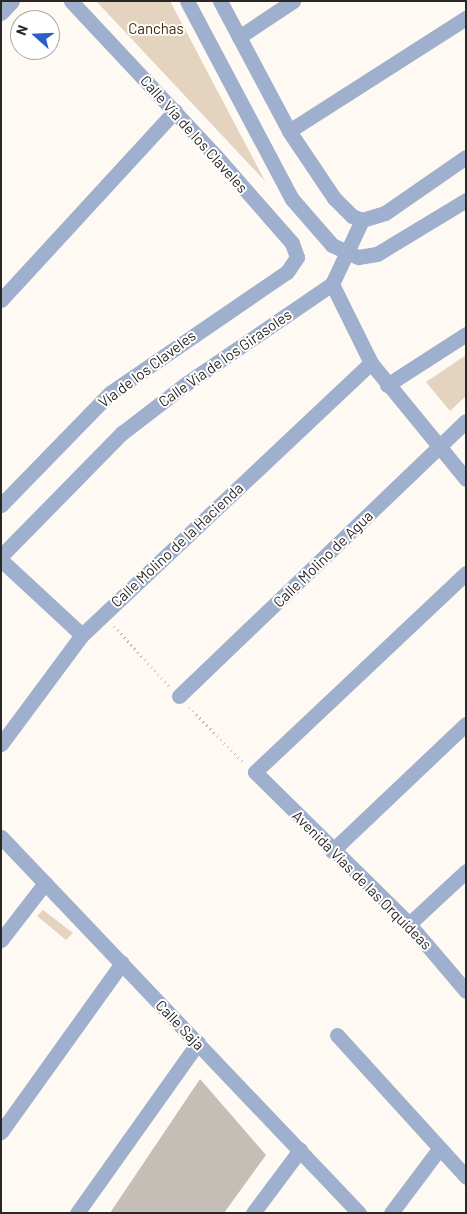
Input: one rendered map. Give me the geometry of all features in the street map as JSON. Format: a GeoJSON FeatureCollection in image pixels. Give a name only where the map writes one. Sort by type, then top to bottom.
{"type":"FeatureCollection","features":[{"type":"Feature","properties":{"kind":"street"},"geometry":{"type":"LineString","coordinates":[[1,13],[12,1]]}},
{"type":"Feature","properties":{"kind":"street","name":"Calle Vía de los Claveles"},"geometry":{"type":"LineString","coordinates":[[71,1],[176,111],[292,243],[297,257],[287,272]]}},
{"type":"Feature","properties":{"kind":"street"},"geometry":{"type":"LineString","coordinates":[[187,1],[292,200],[317,231],[346,254],[366,257],[377,254],[466,200]]}},
{"type":"Feature","properties":{"kind":"street"},"geometry":{"type":"LineString","coordinates":[[220,1],[289,131],[342,208],[362,220]]}},
{"type":"Feature","properties":{"kind":"street"},"geometry":{"type":"LineString","coordinates":[[238,37],[293,1]]}},
{"type":"Feature","properties":{"kind":"street"},"geometry":{"type":"LineString","coordinates":[[289,131],[466,18]]}},
{"type":"Feature","properties":{"kind":"street"},"geometry":{"type":"LineString","coordinates":[[1,300],[176,111]]}},
{"type":"Feature","properties":{"kind":"street"},"geometry":{"type":"LineString","coordinates":[[466,157],[401,205],[362,220],[332,284],[371,363],[466,479]]}},
{"type":"Feature","properties":{"kind":"street","name":"Vía de los Claveles"},"geometry":{"type":"LineString","coordinates":[[1,505],[110,393],[287,272]]}},
{"type":"Feature","properties":{"kind":"street","name":"Calle Vía de los Girasoles"},"geometry":{"type":"LineString","coordinates":[[1,556],[122,433],[187,383],[332,284]]}},
{"type":"Feature","properties":{"kind":"street"},"geometry":{"type":"LineString","coordinates":[[387,384],[466,334]]}},
{"type":"Feature","properties":{"kind":"street","name":"Calle Molino de la Hacienda"},"geometry":{"type":"LineString","coordinates":[[1,744],[82,635],[371,363]]}},
{"type":"Feature","properties":{"kind":"street","name":"Calle Molino de Agua"},"geometry":{"type":"LineString","coordinates":[[179,696],[440,448],[466,421]]}},
{"type":"Feature","properties":{"kind":"street"},"geometry":{"type":"LineString","coordinates":[[1,560],[82,635]]}},
{"type":"Feature","properties":{"kind":"street","name":"Avenida Vías de las Orquídeas"},"geometry":{"type":"LineString","coordinates":[[466,573],[255,772],[332,851],[409,924],[466,991]]}},
{"type":"Feature","properties":{"kind":"street"},"geometry":{"type":"LineString","coordinates":[[332,851],[466,724]]}},
{"type":"Feature","properties":{"kind":"street","name":"Calle Saja"},"geometry":{"type":"LineString","coordinates":[[1,837],[359,1213]]}},
{"type":"Feature","properties":{"kind":"street"},"geometry":{"type":"LineString","coordinates":[[409,924],[466,871]]}},
{"type":"Feature","properties":{"kind":"street"},"geometry":{"type":"LineString","coordinates":[[1,940],[46,883]]}},
{"type":"Feature","properties":{"kind":"street"},"geometry":{"type":"LineString","coordinates":[[1,1132],[122,964]]}},
{"type":"Feature","properties":{"kind":"street"},"geometry":{"type":"LineString","coordinates":[[337,1035],[439,1150],[466,1177]]}},
{"type":"Feature","properties":{"kind":"street"},"geometry":{"type":"LineString","coordinates":[[77,1213],[198,1043]]}},
{"type":"Feature","properties":{"kind":"street"},"geometry":{"type":"LineString","coordinates":[[253,1213],[300,1150]]}},
{"type":"Feature","properties":{"kind":"street"},"geometry":{"type":"LineString","coordinates":[[391,1213],[439,1150]]}},
{"type":"Feature","properties":{"kind":"green space","name":"Canchas"},"geometry":{"type":"Polygon","coordinates":[[[96,1],[170,1],[265,181],[96,1]]]}},
{"type":"Feature","properties":{"kind":"green space"},"geometry":{"type":"Polygon","coordinates":[[[466,355],[466,396],[450,411],[426,382],[466,355]]]}},
{"type":"Feature","properties":{"kind":"green space"},"geometry":{"type":"Polygon","coordinates":[[[43,910],[73,933],[66,940],[37,916],[43,910]]]}},
{"type":"Feature","properties":{"kind":"building"},"geometry":{"type":"Polygon","coordinates":[[[200,1079],[266,1155],[224,1213],[110,1213],[200,1079]]]}}]}
